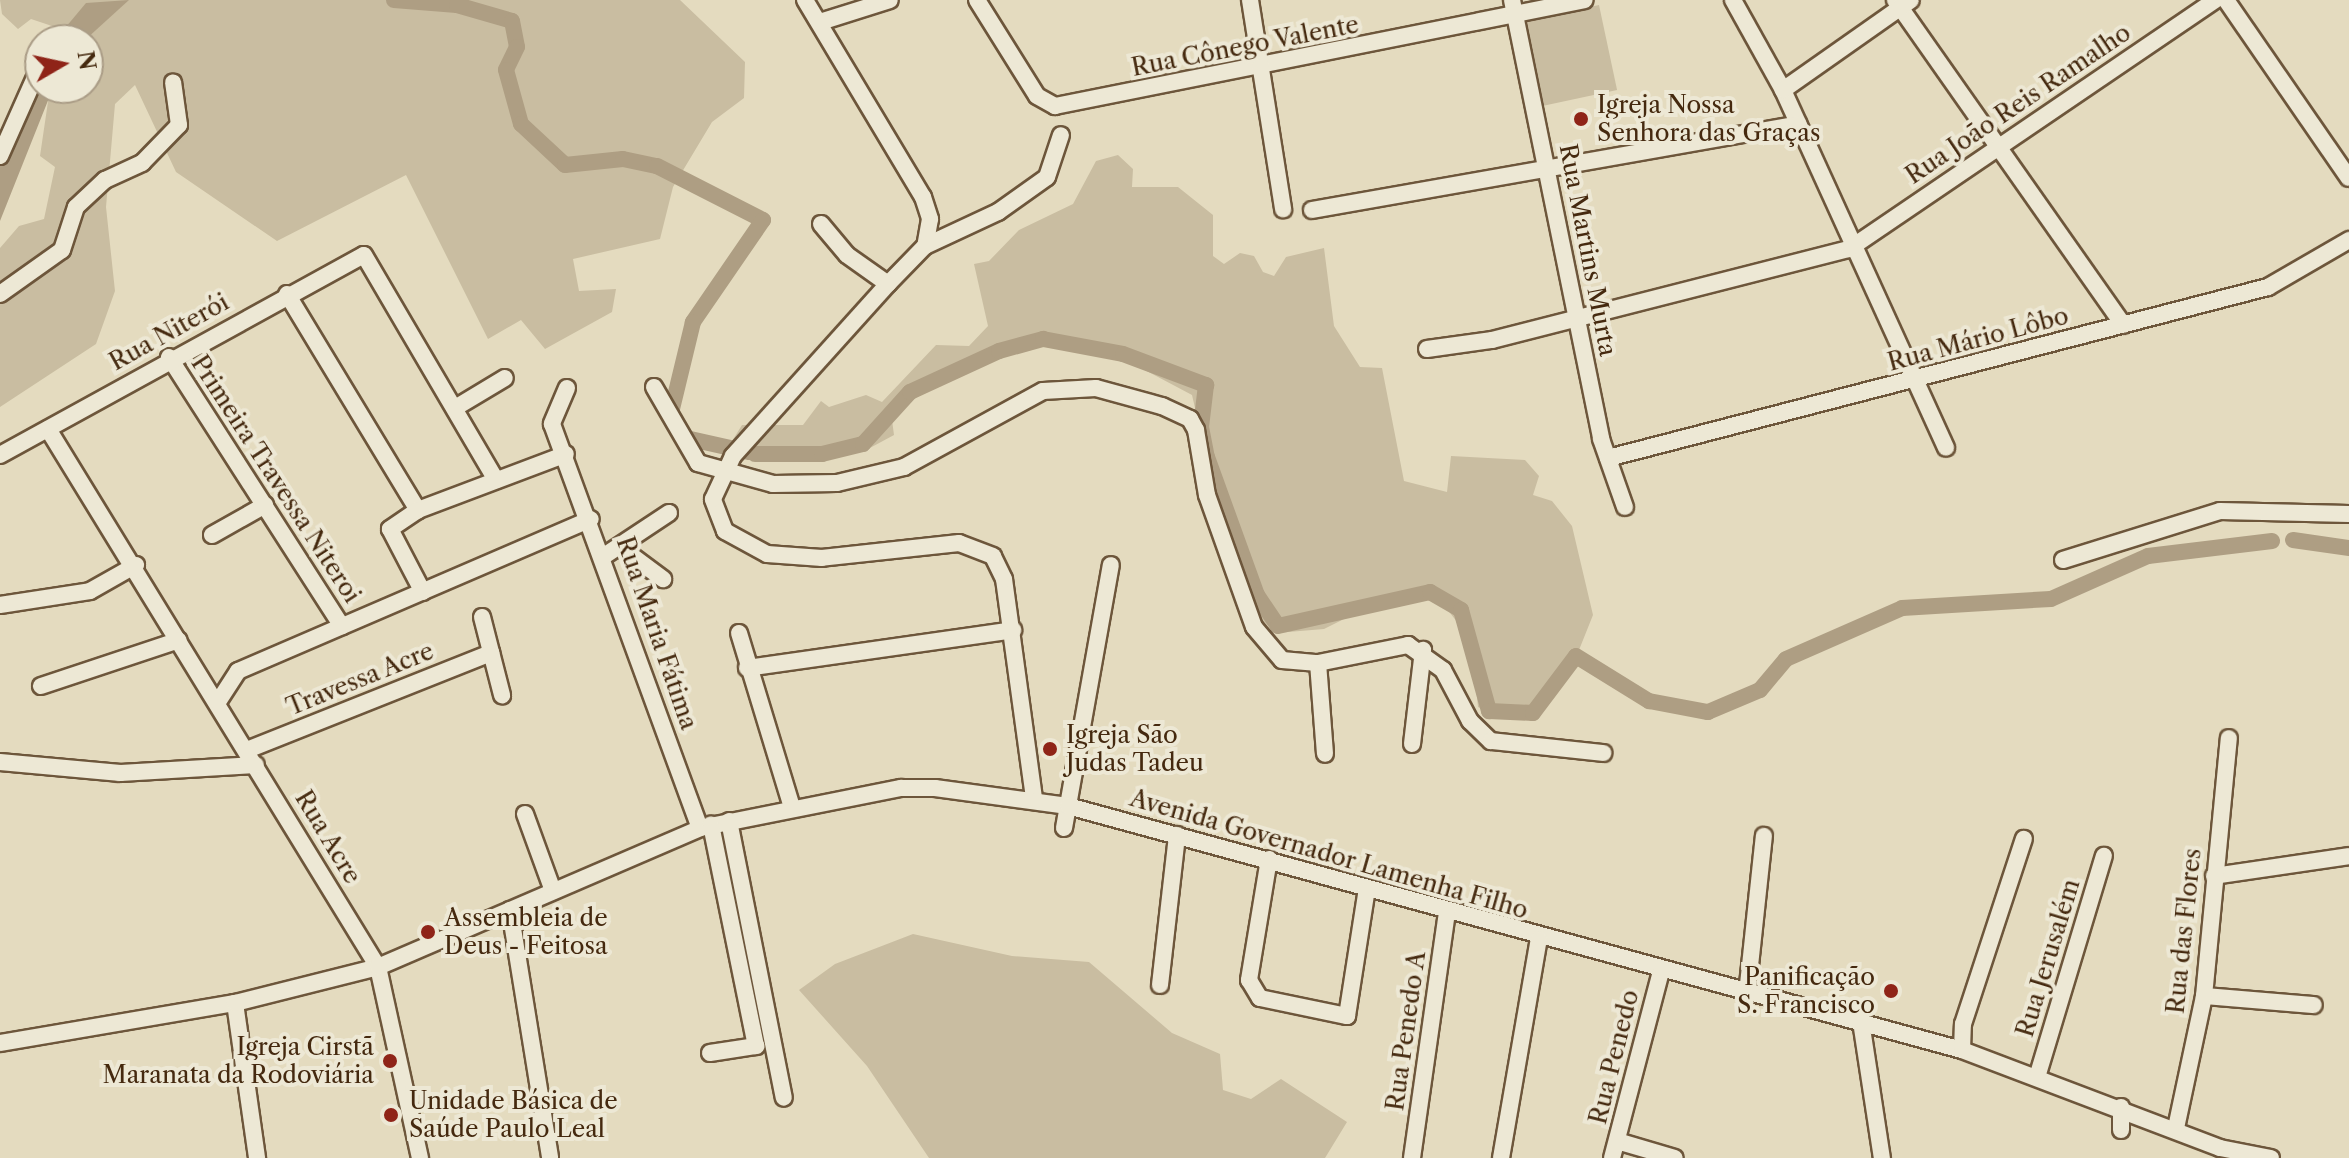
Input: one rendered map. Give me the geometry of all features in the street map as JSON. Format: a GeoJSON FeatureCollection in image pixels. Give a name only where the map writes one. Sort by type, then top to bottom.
{"type":"FeatureCollection","features":[{"type":"Feature","properties":{"kind":"street"},"geometry":{"type":"LineString","coordinates":[[805,0],[923,197],[930,219],[925,246]]}},
{"type":"Feature","properties":{"kind":"street"},"geometry":{"type":"LineString","coordinates":[[820,22],[890,0]]}},
{"type":"Feature","properties":{"kind":"street","name":"Rua Cônego Valente"},"geometry":{"type":"LineString","coordinates":[[977,0],[1037,96],[1055,106],[1263,70],[1514,8],[1585,0]]}},
{"type":"Feature","properties":{"kind":"street"},"geometry":{"type":"LineString","coordinates":[[1250,0],[1283,209]]}},
{"type":"Feature","properties":{"kind":"street"},"geometry":{"type":"LineString","coordinates":[[1733,0],[1783,90],[1849,249],[1946,448]]}},
{"type":"Feature","properties":{"kind":"street","name":"Rua João Reis Ramalho"},"geometry":{"type":"LineString","coordinates":[[1849,249],[2215,0]]}},
{"type":"Feature","properties":{"kind":"street"},"geometry":{"type":"LineString","coordinates":[[2226,0],[2349,178]]}},
{"type":"Feature","properties":{"kind":"street"},"geometry":{"type":"LineString","coordinates":[[1783,90],[1902,2],[1997,146],[2123,325]]}},
{"type":"Feature","properties":{"kind":"street","name":"Rua Martins Murta"},"geometry":{"type":"LineString","coordinates":[[1514,8],[1608,458],[1625,507]]}},
{"type":"Feature","properties":{"kind":"street"},"geometry":{"type":"LineString","coordinates":[[0,294],[62,250],[76,207],[95,189],[142,163],[179,125],[173,82]]}},
{"type":"Feature","properties":{"kind":"street"},"geometry":{"type":"LineString","coordinates":[[0,156],[24,102]]}},
{"type":"Feature","properties":{"kind":"street"},"geometry":{"type":"LineString","coordinates":[[1312,210],[1546,166],[1798,124]]}},
{"type":"Feature","properties":{"kind":"street"},"geometry":{"type":"LineString","coordinates":[[1034,798],[1004,579],[981,547],[767,554],[725,531],[716,516],[720,473],[757,427],[925,246],[998,212],[1047,177],[1061,135]]}},
{"type":"Feature","properties":{"kind":"street"},"geometry":{"type":"LineString","coordinates":[[821,224],[847,255],[888,284]]}},
{"type":"Feature","properties":{"kind":"street","name":"Rua Mário Lôbo"},"geometry":{"type":"LineString","coordinates":[[1608,458],[1915,381],[2295,277],[2349,240]]}},
{"type":"Feature","properties":{"kind":"street"},"geometry":{"type":"LineString","coordinates":[[1427,349],[1577,317],[1849,249]]}},
{"type":"Feature","properties":{"kind":"street","name":"Rua Niterói"},"geometry":{"type":"LineString","coordinates":[[0,455],[169,357],[364,255],[455,408]]}},
{"type":"Feature","properties":{"kind":"street"},"geometry":{"type":"LineString","coordinates":[[287,294],[418,510]]}},
{"type":"Feature","properties":{"kind":"street","name":"Primeira Travessa Niteroi"},"geometry":{"type":"LineString","coordinates":[[169,357],[342,626]]}},
{"type":"Feature","properties":{"kind":"street"},"geometry":{"type":"LineString","coordinates":[[496,480],[455,408],[505,378]]}},
{"type":"Feature","properties":{"kind":"street"},"geometry":{"type":"LineString","coordinates":[[654,387],[688,453],[720,473],[773,484],[876,476],[926,457],[1007,407],[1071,387],[1162,406],[1190,419],[1196,430],[1207,495],[1254,627],[1282,660],[1318,663],[1378,649],[1423,650]]}},
{"type":"Feature","properties":{"kind":"street","name":"Rua Maria Fátima"},"geometry":{"type":"LineString","coordinates":[[567,388],[552,424],[591,519],[706,827],[756,1046],[710,1053]]}},
{"type":"Feature","properties":{"kind":"street","name":"Rua Acre"},"geometry":{"type":"LineString","coordinates":[[48,429],[136,565],[378,967],[420,1158]]}},
{"type":"Feature","properties":{"kind":"street"},"geometry":{"type":"LineString","coordinates":[[423,592],[390,529],[418,510],[566,454]]}},
{"type":"Feature","properties":{"kind":"street"},"geometry":{"type":"LineString","coordinates":[[212,535],[265,505]]}},
{"type":"Feature","properties":{"kind":"street"},"geometry":{"type":"LineString","coordinates":[[2063,560],[2220,511],[2349,514]]}},
{"type":"Feature","properties":{"kind":"street"},"geometry":{"type":"LineString","coordinates":[[604,556],[669,513]]}},
{"type":"Feature","properties":{"kind":"street"},"geometry":{"type":"LineString","coordinates":[[218,702],[238,671],[591,519]]}},
{"type":"Feature","properties":{"kind":"street"},"geometry":{"type":"LineString","coordinates":[[620,547],[663,579]]}},
{"type":"Feature","properties":{"kind":"street"},"geometry":{"type":"LineString","coordinates":[[0,606],[90,591],[136,565]]}},
{"type":"Feature","properties":{"kind":"street"},"geometry":{"type":"LineString","coordinates":[[1064,828],[1111,565]]}},
{"type":"Feature","properties":{"kind":"street"},"geometry":{"type":"LineString","coordinates":[[482,617],[502,695]]}},
{"type":"Feature","properties":{"kind":"street"},"geometry":{"type":"LineString","coordinates":[[747,668],[1013,630]]}},
{"type":"Feature","properties":{"kind":"street"},"geometry":{"type":"LineString","coordinates":[[739,633],[747,668],[792,807]]}},
{"type":"Feature","properties":{"kind":"street"},"geometry":{"type":"LineString","coordinates":[[41,686],[179,640]]}},
{"type":"Feature","properties":{"kind":"street"},"geometry":{"type":"LineString","coordinates":[[1412,744],[1423,650]]}},
{"type":"Feature","properties":{"kind":"street"},"geometry":{"type":"LineString","coordinates":[[1423,650],[1491,741],[1603,753]]}},
{"type":"Feature","properties":{"kind":"street","name":"Travessa Acre"},"geometry":{"type":"LineString","coordinates":[[247,750],[491,653]]}},
{"type":"Feature","properties":{"kind":"street"},"geometry":{"type":"LineString","coordinates":[[1318,663],[1325,754]]}},
{"type":"Feature","properties":{"kind":"street","name":"Rua das Flores"},"geometry":{"type":"LineString","coordinates":[[2176,1128],[2204,996],[2229,738]]}},
{"type":"Feature","properties":{"kind":"street"},"geometry":{"type":"LineString","coordinates":[[0,762],[120,773],[256,765]]}},
{"type":"Feature","properties":{"kind":"street","name":"Avenida Governador Lamenha Filho"},"geometry":{"type":"LineString","coordinates":[[0,1043],[235,1003],[378,967],[706,827],[792,807],[901,788],[1034,798],[1269,859],[1539,939],[1662,968],[1862,1028],[1962,1050],[2038,1074],[2176,1128],[2220,1153],[2271,1158]]}},
{"type":"Feature","properties":{"kind":"street"},"geometry":{"type":"LineString","coordinates":[[525,814],[553,891]]}},
{"type":"Feature","properties":{"kind":"street"},"geometry":{"type":"LineString","coordinates":[[729,821],[784,1098]]}},
{"type":"Feature","properties":{"kind":"street"},"geometry":{"type":"LineString","coordinates":[[1160,985],[1177,835]]}},
{"type":"Feature","properties":{"kind":"street"},"geometry":{"type":"LineString","coordinates":[[1747,994],[1764,836]]}},
{"type":"Feature","properties":{"kind":"street"},"geometry":{"type":"LineString","coordinates":[[1962,1050],[1963,1024],[2024,839]]}},
{"type":"Feature","properties":{"kind":"street","name":"Rua Jerusalém"},"geometry":{"type":"LineString","coordinates":[[2038,1074],[2104,856]]}},
{"type":"Feature","properties":{"kind":"street"},"geometry":{"type":"LineString","coordinates":[[2214,876],[2349,856]]}},
{"type":"Feature","properties":{"kind":"street"},"geometry":{"type":"LineString","coordinates":[[1269,859],[1249,980],[1260,998],[1347,1016],[1367,889]]}},
{"type":"Feature","properties":{"kind":"street"},"geometry":{"type":"LineString","coordinates":[[510,910],[550,1158]]}},
{"type":"Feature","properties":{"kind":"street","name":"Rua Penedo A"},"geometry":{"type":"LineString","coordinates":[[1412,1158],[1447,911]]}},
{"type":"Feature","properties":{"kind":"street"},"geometry":{"type":"LineString","coordinates":[[1501,1158],[1539,939]]}},
{"type":"Feature","properties":{"kind":"street","name":"Rua Penedo"},"geometry":{"type":"LineString","coordinates":[[1612,1158],[1662,968]]}},
{"type":"Feature","properties":{"kind":"street"},"geometry":{"type":"LineString","coordinates":[[2204,996],[2314,1005]]}},
{"type":"Feature","properties":{"kind":"street"},"geometry":{"type":"LineString","coordinates":[[235,1003],[257,1158]]}},
{"type":"Feature","properties":{"kind":"street"},"geometry":{"type":"LineString","coordinates":[[1862,1028],[1882,1158]]}},
{"type":"Feature","properties":{"kind":"street"},"geometry":{"type":"LineString","coordinates":[[2121,1107],[2121,1130]]}},
{"type":"Feature","properties":{"kind":"street"},"geometry":{"type":"LineString","coordinates":[[1617,1141],[1675,1158]]}},
{"type":"Feature","properties":{"kind":"shaded area"},"geometry":{"type":"Polygon","coordinates":[[[0,0],[680,0],[745,62],[744,98],[712,122],[673,187],[660,239],[573,259],[579,291],[616,289],[612,312],[545,349],[521,320],[488,339],[406,175],[277,241],[176,172],[135,85],[115,104],[106,207],[115,291],[96,344],[0,407],[0,248],[19,226],[44,219],[55,167],[40,156],[48,104],[104,104],[104,24],[46,24],[31,19],[18,29],[2,14],[0,0]]]}},
{"type":"Feature","properties":{"kind":"shaded area"},"geometry":{"type":"Polygon","coordinates":[[[129,0],[103,24],[68,24],[86,3],[129,0]]]}},
{"type":"Feature","properties":{"kind":"shaded area"},"geometry":{"type":"Polygon","coordinates":[[[1599,5],[1617,90],[1539,107],[1521,22],[1599,5]]]}},
{"type":"Feature","properties":{"kind":"shaded area"},"geometry":{"type":"Polygon","coordinates":[[[26,104],[47,104],[0,221],[0,166],[26,104]]]}},
{"type":"Feature","properties":{"kind":"shaded area"},"geometry":{"type":"Polygon","coordinates":[[[1118,155],[1133,169],[1132,187],[1178,187],[1213,215],[1213,256],[1224,264],[1240,253],[1254,256],[1263,272],[1274,276],[1286,257],[1324,248],[1334,326],[1360,367],[1382,368],[1404,481],[1447,492],[1451,456],[1525,460],[1539,476],[1533,495],[1552,501],[1572,526],[1593,615],[1573,665],[1533,713],[1502,717],[1478,707],[1471,640],[1437,596],[1388,597],[1324,629],[1276,633],[1257,616],[1220,516],[1192,395],[1126,360],[1045,345],[1005,348],[914,399],[892,420],[894,435],[868,449],[758,459],[729,446],[742,425],[803,425],[821,401],[829,407],[866,395],[882,402],[936,345],[969,346],[988,326],[974,264],[989,261],[1019,230],[1073,204],[1096,161],[1118,155]]]}},
{"type":"Feature","properties":{"kind":"shaded area"},"geometry":{"type":"Polygon","coordinates":[[[913,934],[1012,956],[1089,962],[1172,1033],[1220,1054],[1223,1090],[1251,1099],[1281,1079],[1347,1122],[1325,1158],[929,1158],[867,1066],[799,990],[835,964],[913,934]]]}},
{"type":"Feature","properties":{"kind":"waterway"},"geometry":{"type":"LineString","coordinates":[[394,0],[457,5],[512,21],[517,47],[506,70],[521,124],[565,165],[623,159],[657,166],[763,220],[693,322],[671,413],[686,438],[748,452]]}},
{"type":"Feature","properties":{"kind":"waterway"},"geometry":{"type":"LineString","coordinates":[[755,454],[822,454],[863,444],[910,392],[999,351],[1043,339],[1123,354],[1206,385],[1201,427],[1207,457],[1257,595],[1278,626],[1430,592],[1461,610],[1489,711],[1533,713],[1576,656],[1649,701],[1708,712],[1760,690],[1786,659],[1902,608],[2051,599],[2148,556],[2272,541]]}},
{"type":"Feature","properties":{"kind":"waterway"},"geometry":{"type":"LineString","coordinates":[[2293,540],[2349,548]]}},
{"type":"Feature","properties":{"kind":"place","name":"Igreja Nossa Senhora das Graças"},"geometry":{"type":"Point","coordinates":[1581,119]}},
{"type":"Feature","properties":{"kind":"place","name":"Igreja São Judas Tadeu"},"geometry":{"type":"Point","coordinates":[1050,749]}},
{"type":"Feature","properties":{"kind":"place","name":"Assembleia de Deus - Feitosa"},"geometry":{"type":"Point","coordinates":[428,932]}},
{"type":"Feature","properties":{"kind":"place","name":"Panificação S. Francisco"},"geometry":{"type":"Point","coordinates":[1891,991]}},
{"type":"Feature","properties":{"kind":"place","name":"Igreja Cirstã Maranata da Rodoviária"},"geometry":{"type":"Point","coordinates":[390,1061]}},
{"type":"Feature","properties":{"kind":"place","name":"Unidade Básica de Saúde Paulo Leal"},"geometry":{"type":"Point","coordinates":[391,1115]}}]}
